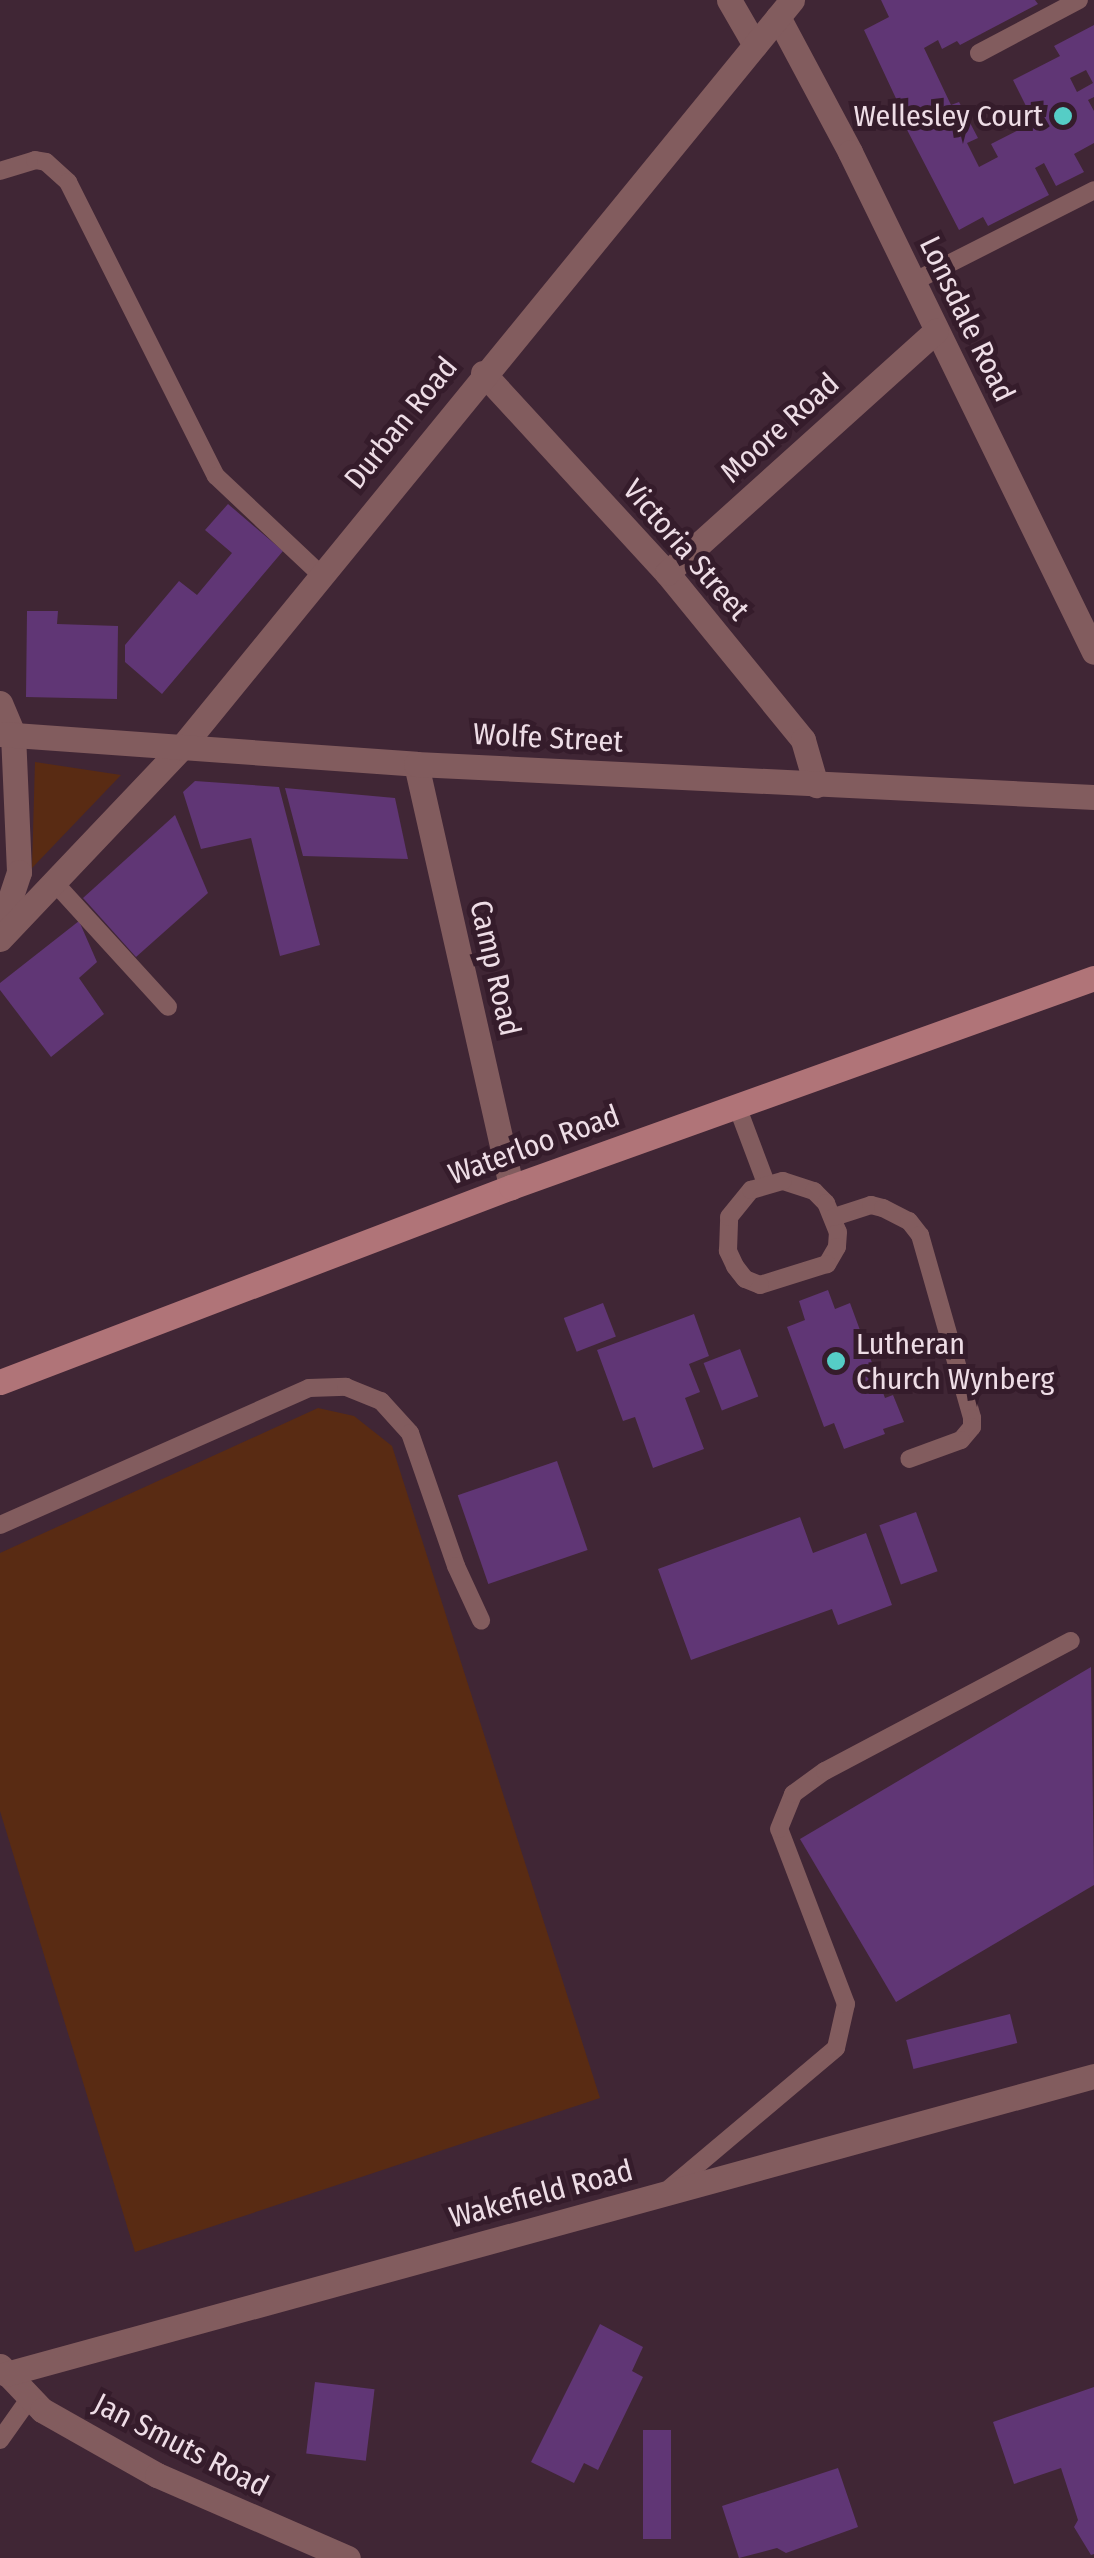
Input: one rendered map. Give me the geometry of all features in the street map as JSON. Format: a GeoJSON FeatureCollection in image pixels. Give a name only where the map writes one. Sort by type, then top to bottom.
{"type":"FeatureCollection","features":[{"type":"Feature","properties":{"kind":"main road","name":"Waterloo Road"},"geometry":{"type":"LineString","coordinates":[[0,1382],[512,1187],[1094,978]]}},
{"type":"Feature","properties":{"kind":"street"},"geometry":{"type":"LineString","coordinates":[[729,0],[754,45]]}},
{"type":"Feature","properties":{"kind":"street","name":"Durban Road"},"geometry":{"type":"LineString","coordinates":[[0,939],[181,748],[483,373],[785,9]]}},
{"type":"Feature","properties":{"kind":"street","name":"Lonsdale Road"},"geometry":{"type":"LineString","coordinates":[[785,9],[912,282],[1094,652]]}},
{"type":"Feature","properties":{"kind":"street","name":"Moore Road"},"geometry":{"type":"LineString","coordinates":[[667,573],[936,331]]}},
{"type":"Feature","properties":{"kind":"street","name":"Victoria Street"},"geometry":{"type":"LineString","coordinates":[[483,373],[667,573],[804,740],[816,785]]}},
{"type":"Feature","properties":{"kind":"street"},"geometry":{"type":"LineString","coordinates":[[0,704],[7,734],[20,872],[0,929]]}},
{"type":"Feature","properties":{"kind":"street","name":"Wolfe Street"},"geometry":{"type":"LineString","coordinates":[[7,734],[416,764],[1094,796]]}},
{"type":"Feature","properties":{"kind":"street","name":"Camp Road"},"geometry":{"type":"LineString","coordinates":[[416,764],[512,1187]]}},
{"type":"Feature","properties":{"kind":"street"},"geometry":{"type":"LineString","coordinates":[[20,872],[37,889],[54,882]]}},
{"type":"Feature","properties":{"kind":"street","name":"Wakefield Road"},"geometry":{"type":"LineString","coordinates":[[3,2370],[1094,2076]]}},
{"type":"Feature","properties":{"kind":"street","name":"Jan Smuts Road"},"geometry":{"type":"LineString","coordinates":[[3,2370],[29,2400],[157,2475],[348,2558]]}},
{"type":"Feature","properties":{"kind":"lane"},"geometry":{"type":"LineString","coordinates":[[979,53],[1079,0]]}},
{"type":"Feature","properties":{"kind":"lane"},"geometry":{"type":"LineString","coordinates":[[0,172],[35,160],[46,162],[68,182],[216,476],[320,574]]}},
{"type":"Feature","properties":{"kind":"lane"},"geometry":{"type":"LineString","coordinates":[[912,282],[1094,190]]}},
{"type":"Feature","properties":{"kind":"lane"},"geometry":{"type":"LineString","coordinates":[[54,882],[168,1007]]}},
{"type":"Feature","properties":{"kind":"lane"},"geometry":{"type":"LineString","coordinates":[[737,1106],[766,1183]]}},
{"type":"Feature","properties":{"kind":"lane"},"geometry":{"type":"LineString","coordinates":[[782,1181],[814,1191],[834,1217],[837,1248],[827,1264],[768,1285],[745,1279],[728,1250],[730,1217],[750,1190],[766,1183],[782,1181]]}},
{"type":"Feature","properties":{"kind":"lane"},"geometry":{"type":"LineString","coordinates":[[834,1217],[871,1205],[909,1222],[920,1235],[972,1428],[960,1440],[908,1459]]}},
{"type":"Feature","properties":{"kind":"lane"},"geometry":{"type":"LineString","coordinates":[[0,1526],[309,1388],[346,1387],[381,1401],[410,1433],[456,1566],[481,1620]]}},
{"type":"Feature","properties":{"kind":"lane"},"geometry":{"type":"LineString","coordinates":[[662,2195],[836,2048],[846,2004],[779,1828],[792,1794],[825,1771],[1072,1641]]}},
{"type":"Feature","properties":{"kind":"lane"},"geometry":{"type":"LineString","coordinates":[[0,2440],[29,2400]]}},
{"type":"Feature","properties":{"kind":"shaded area"},"geometry":{"type":"Polygon","coordinates":[[[35,762],[121,775],[32,868],[35,762]]]}},
{"type":"Feature","properties":{"kind":"shaded area"},"geometry":{"type":"Polygon","coordinates":[[[318,1408],[354,1416],[392,1446],[600,2098],[135,2252],[0,1811],[0,1553],[318,1408]]]}},
{"type":"Feature","properties":{"kind":"building","name":"Wellesley Court"},"geometry":{"type":"Polygon","coordinates":[[[881,0],[1035,0],[1038,4],[960,45],[957,41],[942,49],[938,40],[924,48],[951,105],[959,102],[978,138],[967,143],[979,167],[998,157],[991,144],[1034,122],[1013,80],[1060,56],[1054,46],[1094,25],[1094,97],[1088,100],[1094,111],[1094,143],[1074,154],[1084,172],[1056,186],[1044,163],[1035,168],[1049,195],[988,226],[983,217],[959,230],[904,124],[907,122],[864,30],[889,17],[881,0]],[[1086,70],[1070,78],[1077,92],[1093,83],[1086,70]]]}},
{"type":"Feature","properties":{"kind":"building"},"geometry":{"type":"Polygon","coordinates":[[[228,504],[283,551],[162,694],[125,662],[125,645],[179,581],[197,595],[232,553],[205,530],[228,504]]]}},
{"type":"Feature","properties":{"kind":"building"},"geometry":{"type":"Polygon","coordinates":[[[27,611],[58,611],[57,624],[118,626],[117,699],[26,697],[27,611]]]}},
{"type":"Feature","properties":{"kind":"building"},"geometry":{"type":"Polygon","coordinates":[[[195,781],[279,787],[320,945],[280,956],[251,838],[201,849],[183,792],[195,781]]]}},
{"type":"Feature","properties":{"kind":"building"},"geometry":{"type":"Polygon","coordinates":[[[285,788],[395,798],[408,859],[303,856],[285,788]]]}},
{"type":"Feature","properties":{"kind":"building"},"geometry":{"type":"Polygon","coordinates":[[[175,815],[208,893],[136,957],[83,898],[175,815]]]}},
{"type":"Feature","properties":{"kind":"building"},"geometry":{"type":"Polygon","coordinates":[[[79,921],[97,962],[79,978],[104,1014],[51,1057],[0,990],[0,983],[79,921]]]}},
{"type":"Feature","properties":{"kind":"building","name":"Lutheran Church Wynberg"},"geometry":{"type":"Polygon","coordinates":[[[828,1290],[835,1309],[850,1303],[885,1398],[893,1395],[904,1422],[883,1429],[885,1434],[844,1449],[834,1423],[824,1427],[787,1327],[805,1320],[799,1301],[828,1290]]]}},
{"type":"Feature","properties":{"kind":"building"},"geometry":{"type":"Polygon","coordinates":[[[603,1303],[616,1337],[577,1352],[564,1318],[603,1303]]]}},
{"type":"Feature","properties":{"kind":"building"},"geometry":{"type":"Polygon","coordinates":[[[694,1314],[709,1356],[689,1364],[700,1392],[685,1398],[704,1449],[653,1468],[635,1417],[623,1421],[597,1350],[694,1314]]]}},
{"type":"Feature","properties":{"kind":"building"},"geometry":{"type":"Polygon","coordinates":[[[740,1349],[758,1397],[722,1411],[704,1363],[740,1349]]]}},
{"type":"Feature","properties":{"kind":"building"},"geometry":{"type":"Polygon","coordinates":[[[557,1461],[588,1550],[488,1584],[458,1495],[557,1461]]]}},
{"type":"Feature","properties":{"kind":"building"},"geometry":{"type":"Polygon","coordinates":[[[916,1512],[938,1571],[901,1585],[879,1525],[916,1512]]]}},
{"type":"Feature","properties":{"kind":"building"},"geometry":{"type":"Polygon","coordinates":[[[800,1517],[813,1553],[866,1533],[892,1605],[838,1625],[832,1609],[691,1660],[658,1569],[800,1517]]]}},
{"type":"Feature","properties":{"kind":"building"},"geometry":{"type":"Polygon","coordinates":[[[1091,1667],[1094,1885],[896,2002],[800,1839],[1091,1667]]]}},
{"type":"Feature","properties":{"kind":"building"},"geometry":{"type":"Polygon","coordinates":[[[1010,2014],[1017,2043],[913,2069],[906,2040],[1010,2014]]]}},
{"type":"Feature","properties":{"kind":"building"},"geometry":{"type":"Polygon","coordinates":[[[600,2324],[643,2347],[632,2371],[643,2377],[598,2470],[584,2463],[574,2483],[531,2462],[600,2324]]]}},
{"type":"Feature","properties":{"kind":"building"},"geometry":{"type":"Polygon","coordinates":[[[315,2382],[375,2389],[366,2461],[306,2453],[315,2382]]]}},
{"type":"Feature","properties":{"kind":"building"},"geometry":{"type":"Polygon","coordinates":[[[1094,2387],[1091,2555],[1074,2527],[1078,2520],[1061,2468],[1014,2484],[993,2422],[1094,2387]]]}},
{"type":"Feature","properties":{"kind":"building"},"geometry":{"type":"Polygon","coordinates":[[[643,2430],[671,2430],[671,2539],[643,2539],[643,2430]]]}},
{"type":"Feature","properties":{"kind":"building"},"geometry":{"type":"Polygon","coordinates":[[[838,2468],[858,2527],[786,2553],[777,2548],[739,2558],[722,2506],[838,2468]]]}},
{"type":"Feature","properties":{"kind":"place","name":"Wellesley Court"},"geometry":{"type":"Point","coordinates":[1063,116]}},
{"type":"Feature","properties":{"kind":"place","name":"Lutheran Church Wynberg"},"geometry":{"type":"Point","coordinates":[836,1361]}}]}
